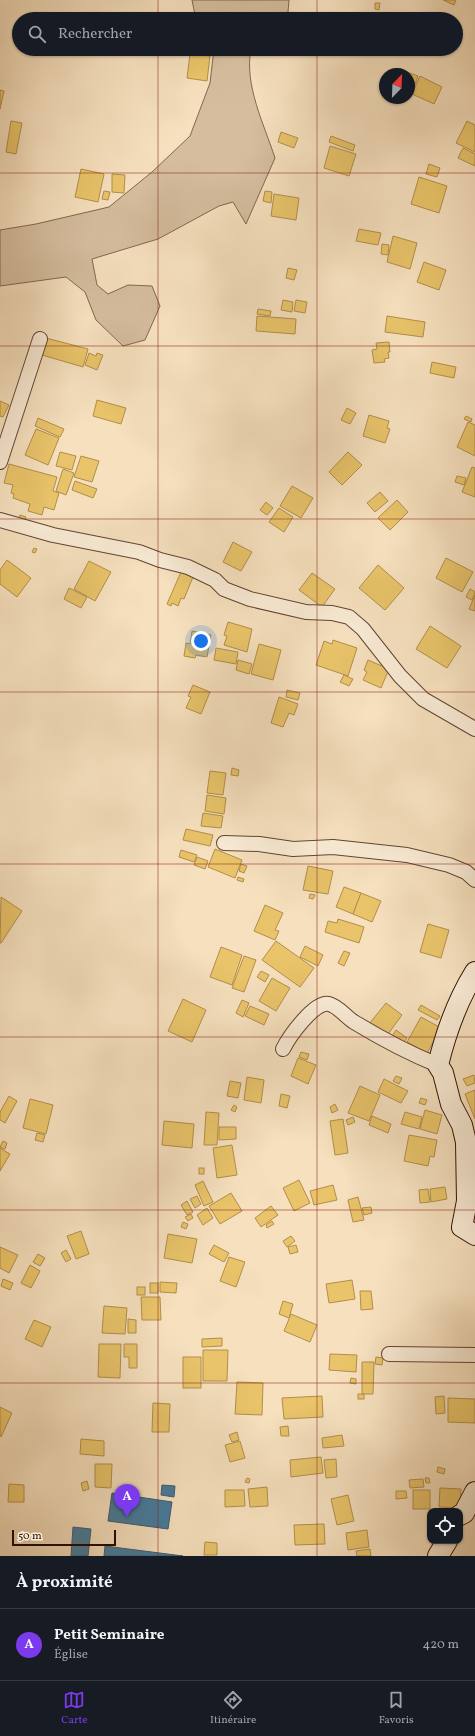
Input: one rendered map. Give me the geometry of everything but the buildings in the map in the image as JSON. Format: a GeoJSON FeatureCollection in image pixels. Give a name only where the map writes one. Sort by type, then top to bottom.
{"type":"FeatureCollection","features":[{"type":"Feature","properties":{"kind":"street"},"geometry":{"type":"LineString","coordinates":[[0,462],[40,340]]}},
{"type":"Feature","properties":{"kind":"street"},"geometry":{"type":"LineString","coordinates":[[0,520],[53,535],[138,552],[188,567],[215,580],[224,589],[250,599],[306,612],[332,613],[349,617],[363,629],[400,676],[423,699],[475,729]]}},
{"type":"Feature","properties":{"kind":"street"},"geometry":{"type":"LineString","coordinates":[[224,843],[259,844],[293,849],[333,847],[407,855],[449,865],[466,872],[475,880]]}},
{"type":"Feature","properties":{"kind":"street"},"geometry":{"type":"LineString","coordinates":[[438,1065],[445,1035],[475,972]]}},
{"type":"Feature","properties":{"kind":"street"},"geometry":{"type":"LineString","coordinates":[[283,1048],[288,1039],[311,1011],[323,1004],[330,1004],[350,1020],[392,1045],[438,1065],[443,1073],[451,1104],[462,1125],[466,1142],[467,1200],[462,1227],[475,1235]]}},
{"type":"Feature","properties":{"kind":"street"},"geometry":{"type":"LineString","coordinates":[[389,1354],[475,1355]]}},
{"type":"Feature","properties":{"kind":"street"},"geometry":{"type":"LineString","coordinates":[[463,1514],[475,1492]]}},
{"type":"Feature","properties":{"kind":"street"},"geometry":{"type":"LineString","coordinates":[[438,1556],[445,1544]]}},
{"type":"Feature","properties":{"kind":"shaded area"},"geometry":{"type":"Polygon","coordinates":[[[192,0],[289,0],[288,12],[194,12],[192,0]]]}},
{"type":"Feature","properties":{"kind":"shaded area"},"geometry":{"type":"Polygon","coordinates":[[[213,56],[250,56],[250,76],[256,104],[275,158],[246,224],[233,202],[219,206],[158,239],[92,259],[97,285],[108,294],[128,285],[152,286],[160,306],[145,340],[123,346],[96,320],[85,292],[66,277],[0,286],[0,230],[36,224],[109,207],[152,172],[190,136],[210,83],[213,56]]]}},
{"type":"Feature","properties":{"kind":"place","name":"Petit Seminaire"},"geometry":{"type":"Point","coordinates":[127,1517]}}]}
